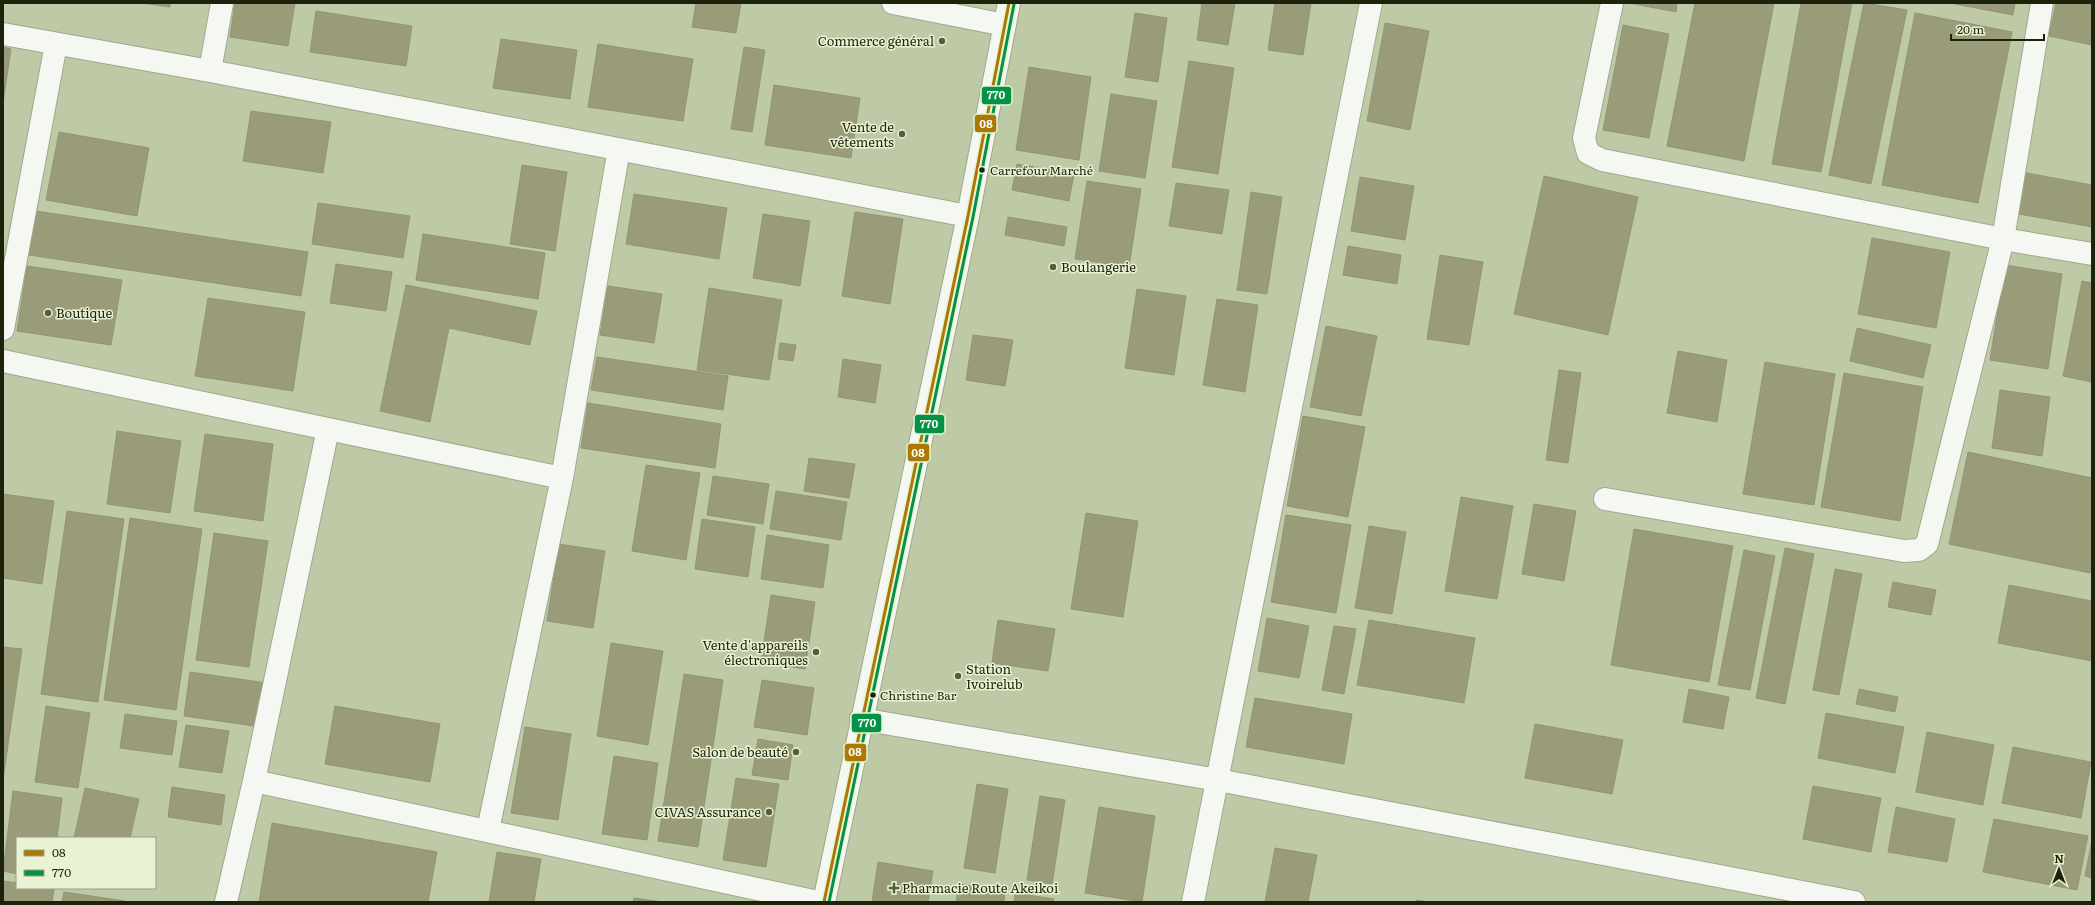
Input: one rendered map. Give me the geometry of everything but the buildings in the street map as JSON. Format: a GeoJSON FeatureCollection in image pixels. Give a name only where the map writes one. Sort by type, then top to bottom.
{"type":"FeatureCollection","features":[{"type":"Feature","properties":{"kind":"street"},"geometry":{"type":"LineString","coordinates":[[210,71],[222,3]]}},
{"type":"Feature","properties":{"kind":"street"},"geometry":{"type":"LineString","coordinates":[[893,3],[1005,24]]}},
{"type":"Feature","properties":{"kind":"street"},"geometry":{"type":"LineString","coordinates":[[824,902],[861,719],[968,216],[1010,3]]}},
{"type":"Feature","properties":{"kind":"street"},"geometry":{"type":"LineString","coordinates":[[1193,902],[1372,3]]}},
{"type":"Feature","properties":{"kind":"street"},"geometry":{"type":"LineString","coordinates":[[1612,3],[1584,138],[1588,153],[1602,160],[2004,239],[2092,254]]}},
{"type":"Feature","properties":{"kind":"street"},"geometry":{"type":"LineString","coordinates":[[1604,499],[1904,551],[1919,550],[1927,544],[2004,239],[2042,3]]}},
{"type":"Feature","properties":{"kind":"street"},"geometry":{"type":"LineString","coordinates":[[3,34],[210,71],[968,216]]}},
{"type":"Feature","properties":{"kind":"street"},"geometry":{"type":"LineString","coordinates":[[3,329],[56,44]]}},
{"type":"Feature","properties":{"kind":"street"},"geometry":{"type":"LineString","coordinates":[[488,830],[562,478],[619,149]]}},
{"type":"Feature","properties":{"kind":"street"},"geometry":{"type":"LineString","coordinates":[[3,360],[562,478]]}},
{"type":"Feature","properties":{"kind":"street"},"geometry":{"type":"LineString","coordinates":[[226,902],[254,781],[328,429]]}},
{"type":"Feature","properties":{"kind":"street"},"geometry":{"type":"LineString","coordinates":[[861,719],[1218,780],[1854,902]]}},
{"type":"Feature","properties":{"kind":"street"},"geometry":{"type":"LineString","coordinates":[[254,781],[818,902]]}},
{"type":"Feature","properties":{"kind":"transit line","name":"08"},"geometry":{"type":"LineString","coordinates":[[824,902],[968,216],[1009,3]]}},
{"type":"Feature","properties":{"kind":"transit line","name":"770"},"geometry":{"type":"LineString","coordinates":[[829,902],[973,217],[1014,4]]}},
{"type":"Feature","properties":{"kind":"place","name":"Commerce général"},"geometry":{"type":"Point","coordinates":[942,41]}},
{"type":"Feature","properties":{"kind":"place","name":"Vente de vêtements"},"geometry":{"type":"Point","coordinates":[902,134]}},
{"type":"Feature","properties":{"kind":"place","name":"Carrefour Marché"},"geometry":{"type":"Point","coordinates":[982,170]}},
{"type":"Feature","properties":{"kind":"place","name":"Boulangerie"},"geometry":{"type":"Point","coordinates":[1053,267]}},
{"type":"Feature","properties":{"kind":"place","name":"Boutique"},"geometry":{"type":"Point","coordinates":[48,313]}},
{"type":"Feature","properties":{"kind":"place","name":"Vente d'appareils électroniques"},"geometry":{"type":"Point","coordinates":[816,652]}},
{"type":"Feature","properties":{"kind":"place","name":"Station Ivoirelub"},"geometry":{"type":"Point","coordinates":[958,676]}},
{"type":"Feature","properties":{"kind":"place","name":"Christine Bar"},"geometry":{"type":"Point","coordinates":[873,695]}},
{"type":"Feature","properties":{"kind":"place","name":"Salon de beauté"},"geometry":{"type":"Point","coordinates":[796,752]}},
{"type":"Feature","properties":{"kind":"place","name":"CIVAS Assurance"},"geometry":{"type":"Point","coordinates":[769,812]}},
{"type":"Feature","properties":{"kind":"place","name":"Pharmacie Route Akeikoi"},"geometry":{"type":"Point","coordinates":[894,888]}}]}
